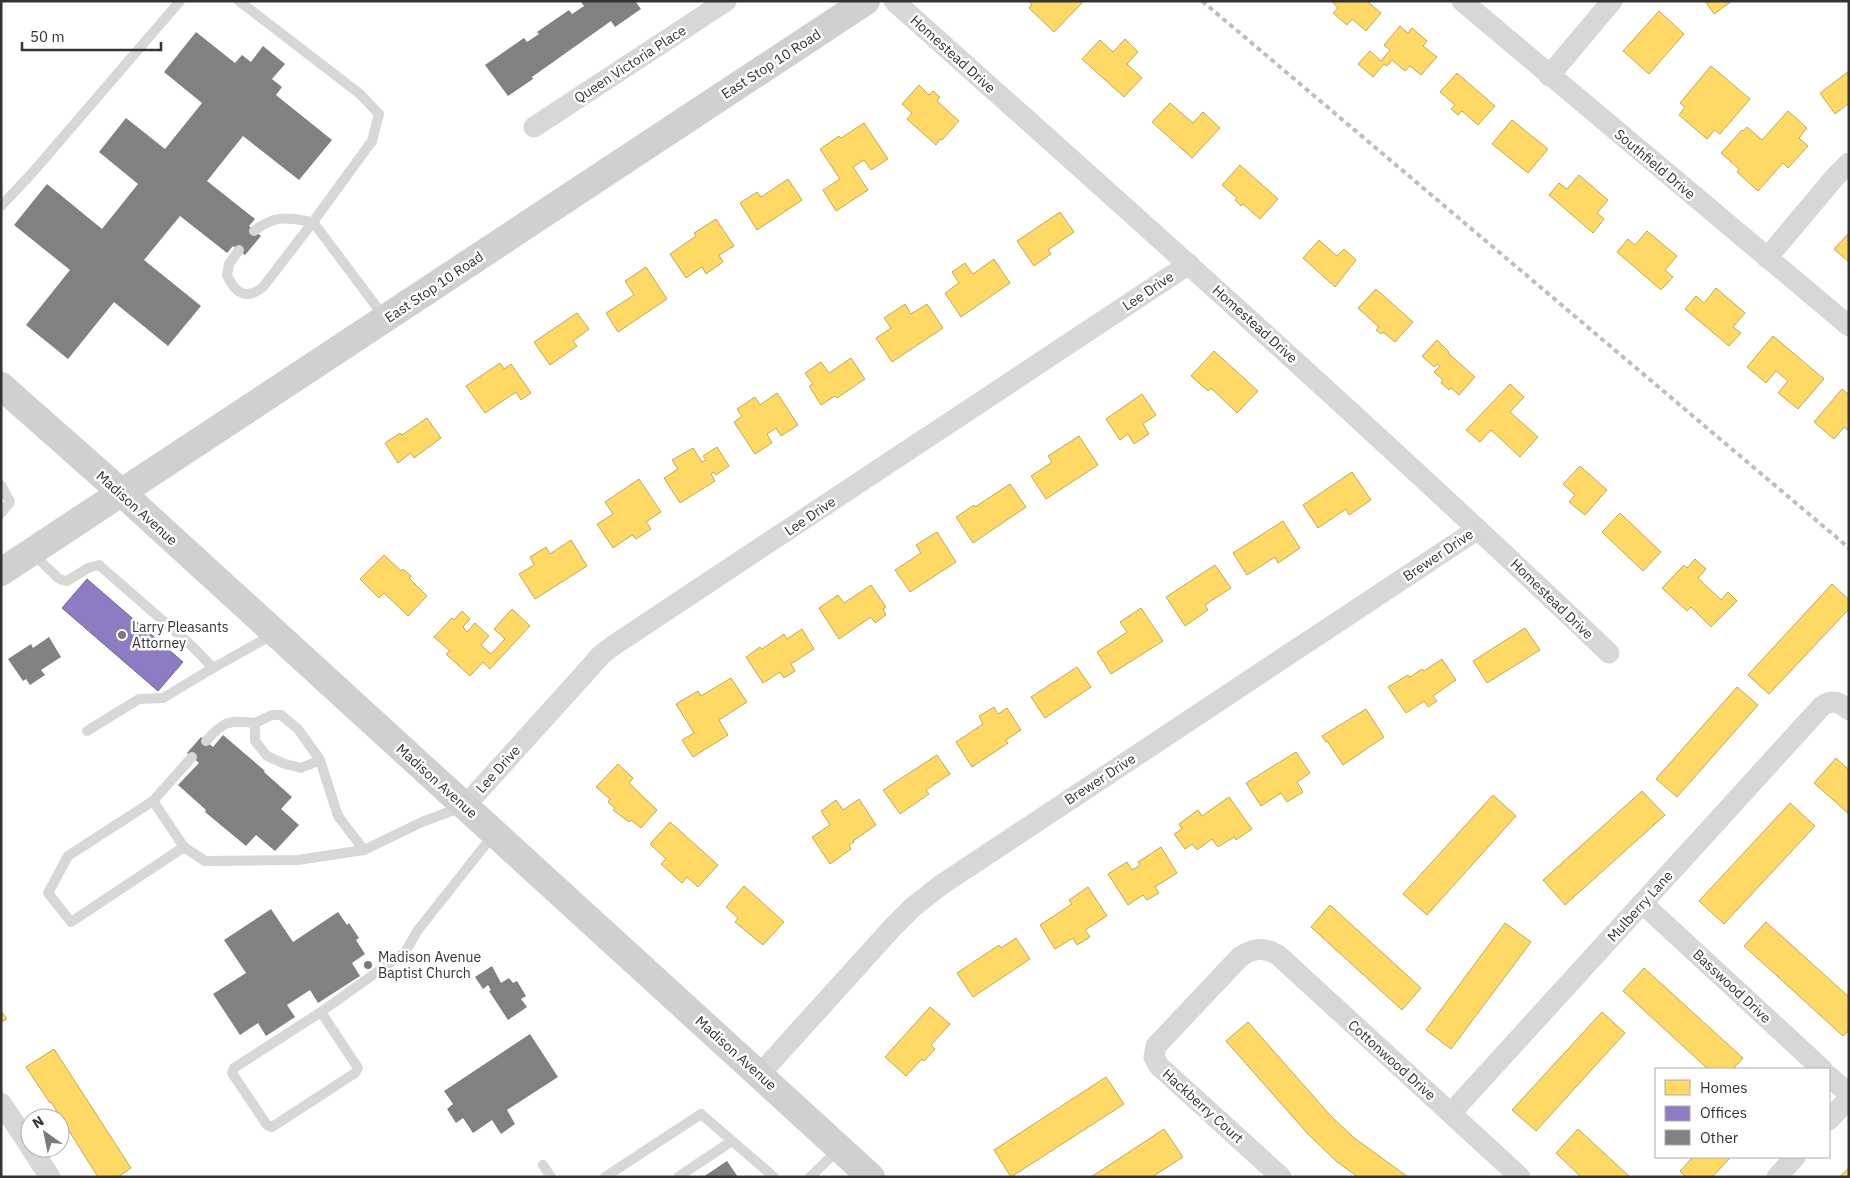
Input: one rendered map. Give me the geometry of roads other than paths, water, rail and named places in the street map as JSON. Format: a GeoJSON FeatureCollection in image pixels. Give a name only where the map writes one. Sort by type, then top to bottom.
{"type":"FeatureCollection","features":[{"type":"Feature","properties":{"kind":"main road","name":"East Stop 10 Road"},"geometry":{"type":"LineString","coordinates":[[1,572],[866,1]]}},
{"type":"Feature","properties":{"kind":"main road","name":"Madison Avenue"},"geometry":{"type":"LineString","coordinates":[[1,386],[122,493],[871,1177]]}},
{"type":"Feature","properties":{"kind":"street","name":"Queen Victoria Place"},"geometry":{"type":"LineString","coordinates":[[534,127],[726,1]]}},
{"type":"Feature","properties":{"kind":"street","name":"Homestead Drive"},"geometry":{"type":"LineString","coordinates":[[894,1],[1189,264],[1478,529],[1609,653]]}},
{"type":"Feature","properties":{"kind":"street","name":"Southfield Drive"},"geometry":{"type":"LineString","coordinates":[[1462,1],[1849,326]]}},
{"type":"Feature","properties":{"kind":"street"},"geometry":{"type":"LineString","coordinates":[[1549,76],[1612,1]]}},
{"type":"Feature","properties":{"kind":"street"},"geometry":{"type":"LineString","coordinates":[[1768,258],[1835,177],[1849,163]]}},
{"type":"Feature","properties":{"kind":"street","name":"Lee Drive"},"geometry":{"type":"LineString","coordinates":[[465,806],[601,655],[614,645],[1189,264]]}},
{"type":"Feature","properties":{"kind":"street","name":"Brewer Drive"},"geometry":{"type":"LineString","coordinates":[[760,1074],[893,927],[913,907],[941,885],[1478,529]]}},
{"type":"Feature","properties":{"kind":"street","name":"Mulberry Lane"},"geometry":{"type":"LineString","coordinates":[[1451,1113],[1822,706],[1840,706]]}},
{"type":"Feature","properties":{"kind":"street","name":"Basswood Drive"},"geometry":{"type":"LineString","coordinates":[[1642,903],[1821,1068]]}},
{"type":"Feature","properties":{"kind":"street","name":"Cottonwood Drive"},"geometry":{"type":"LineString","coordinates":[[1260,948],[1278,955],[1520,1177]]}},
{"type":"Feature","properties":{"kind":"street","name":"Hackberry Court"},"geometry":{"type":"LineString","coordinates":[[1260,948],[1248,951],[1240,956],[1156,1046],[1154,1057],[1159,1066],[1281,1177]]}},
{"type":"Feature","properties":{"kind":"street"},"geometry":{"type":"LineString","coordinates":[[1830,1077],[1849,1094]]}},
{"type":"Feature","properties":{"kind":"street"},"geometry":{"type":"LineString","coordinates":[[1830,1119],[1849,1098]]}},
{"type":"Feature","properties":{"kind":"street"},"geometry":{"type":"LineString","coordinates":[[1,1103],[20,1132]]}},
{"type":"Feature","properties":{"kind":"street"},"geometry":{"type":"LineString","coordinates":[[37,1158],[50,1177]]}},
{"type":"Feature","properties":{"kind":"street"},"geometry":{"type":"LineString","coordinates":[[1777,1177],[1794,1158]]}},
{"type":"Feature","properties":{"kind":"lane"},"geometry":{"type":"LineString","coordinates":[[1,206],[33,172],[180,1]]}},
{"type":"Feature","properties":{"kind":"lane"},"geometry":{"type":"LineString","coordinates":[[239,1],[360,94],[379,114],[372,141],[263,287],[255,293],[244,294],[236,290],[227,275],[229,264],[239,250]]}},
{"type":"Feature","properties":{"kind":"lane"},"geometry":{"type":"LineString","coordinates":[[254,230],[265,222],[284,218],[313,222],[386,318]]}},
{"type":"Feature","properties":{"kind":"lane"},"geometry":{"type":"LineString","coordinates":[[1,485],[10,502],[1,513]]}},
{"type":"Feature","properties":{"kind":"lane"},"geometry":{"type":"LineString","coordinates":[[32,552],[60,579],[67,582],[88,568],[99,565],[193,647],[213,668]]}},
{"type":"Feature","properties":{"kind":"lane"},"geometry":{"type":"LineString","coordinates":[[88,731],[139,699],[163,698],[275,633]]}},
{"type":"Feature","properties":{"kind":"lane"},"geometry":{"type":"LineString","coordinates":[[206,741],[219,726],[227,723],[255,723],[272,715],[281,715],[298,729],[320,760],[338,816],[364,850]]}},
{"type":"Feature","properties":{"kind":"lane"},"geometry":{"type":"LineString","coordinates":[[255,723],[255,741],[267,756],[285,764],[301,768],[320,760]]}},
{"type":"Feature","properties":{"kind":"lane"},"geometry":{"type":"LineString","coordinates":[[184,847],[71,922],[48,893],[68,856],[153,801],[192,758]]}},
{"type":"Feature","properties":{"kind":"lane"},"geometry":{"type":"LineString","coordinates":[[153,801],[184,847],[205,861],[298,860],[364,850],[422,822],[465,806]]}},
{"type":"Feature","properties":{"kind":"lane"},"geometry":{"type":"LineString","coordinates":[[321,1012],[358,1068],[355,1073],[272,1127],[267,1126],[232,1072],[234,1068],[321,1012],[405,952],[418,930],[495,834]]}},
{"type":"Feature","properties":{"kind":"lane"},"geometry":{"type":"LineString","coordinates":[[605,1177],[701,1114],[774,1177]]}},
{"type":"Feature","properties":{"kind":"lane"},"geometry":{"type":"LineString","coordinates":[[678,1177],[732,1141]]}},
{"type":"Feature","properties":{"kind":"lane"},"geometry":{"type":"LineString","coordinates":[[810,1177],[839,1148]]}},
{"type":"Feature","properties":{"kind":"lane"},"geometry":{"type":"LineString","coordinates":[[544,1166],[551,1177]]}},
{"type":"Feature","properties":{"kind":"railway"},"geometry":{"type":"LineString","coordinates":[[1202,1],[1849,548]]}},
{"type":"Feature","properties":{"kind":"place","name":"Larry Pleasants Attorney"},"geometry":{"type":"Point","coordinates":[122,635]}},
{"type":"Feature","properties":{"kind":"place","name":"Madison Avenue Baptist Church"},"geometry":{"type":"Point","coordinates":[368,965]}}]}
